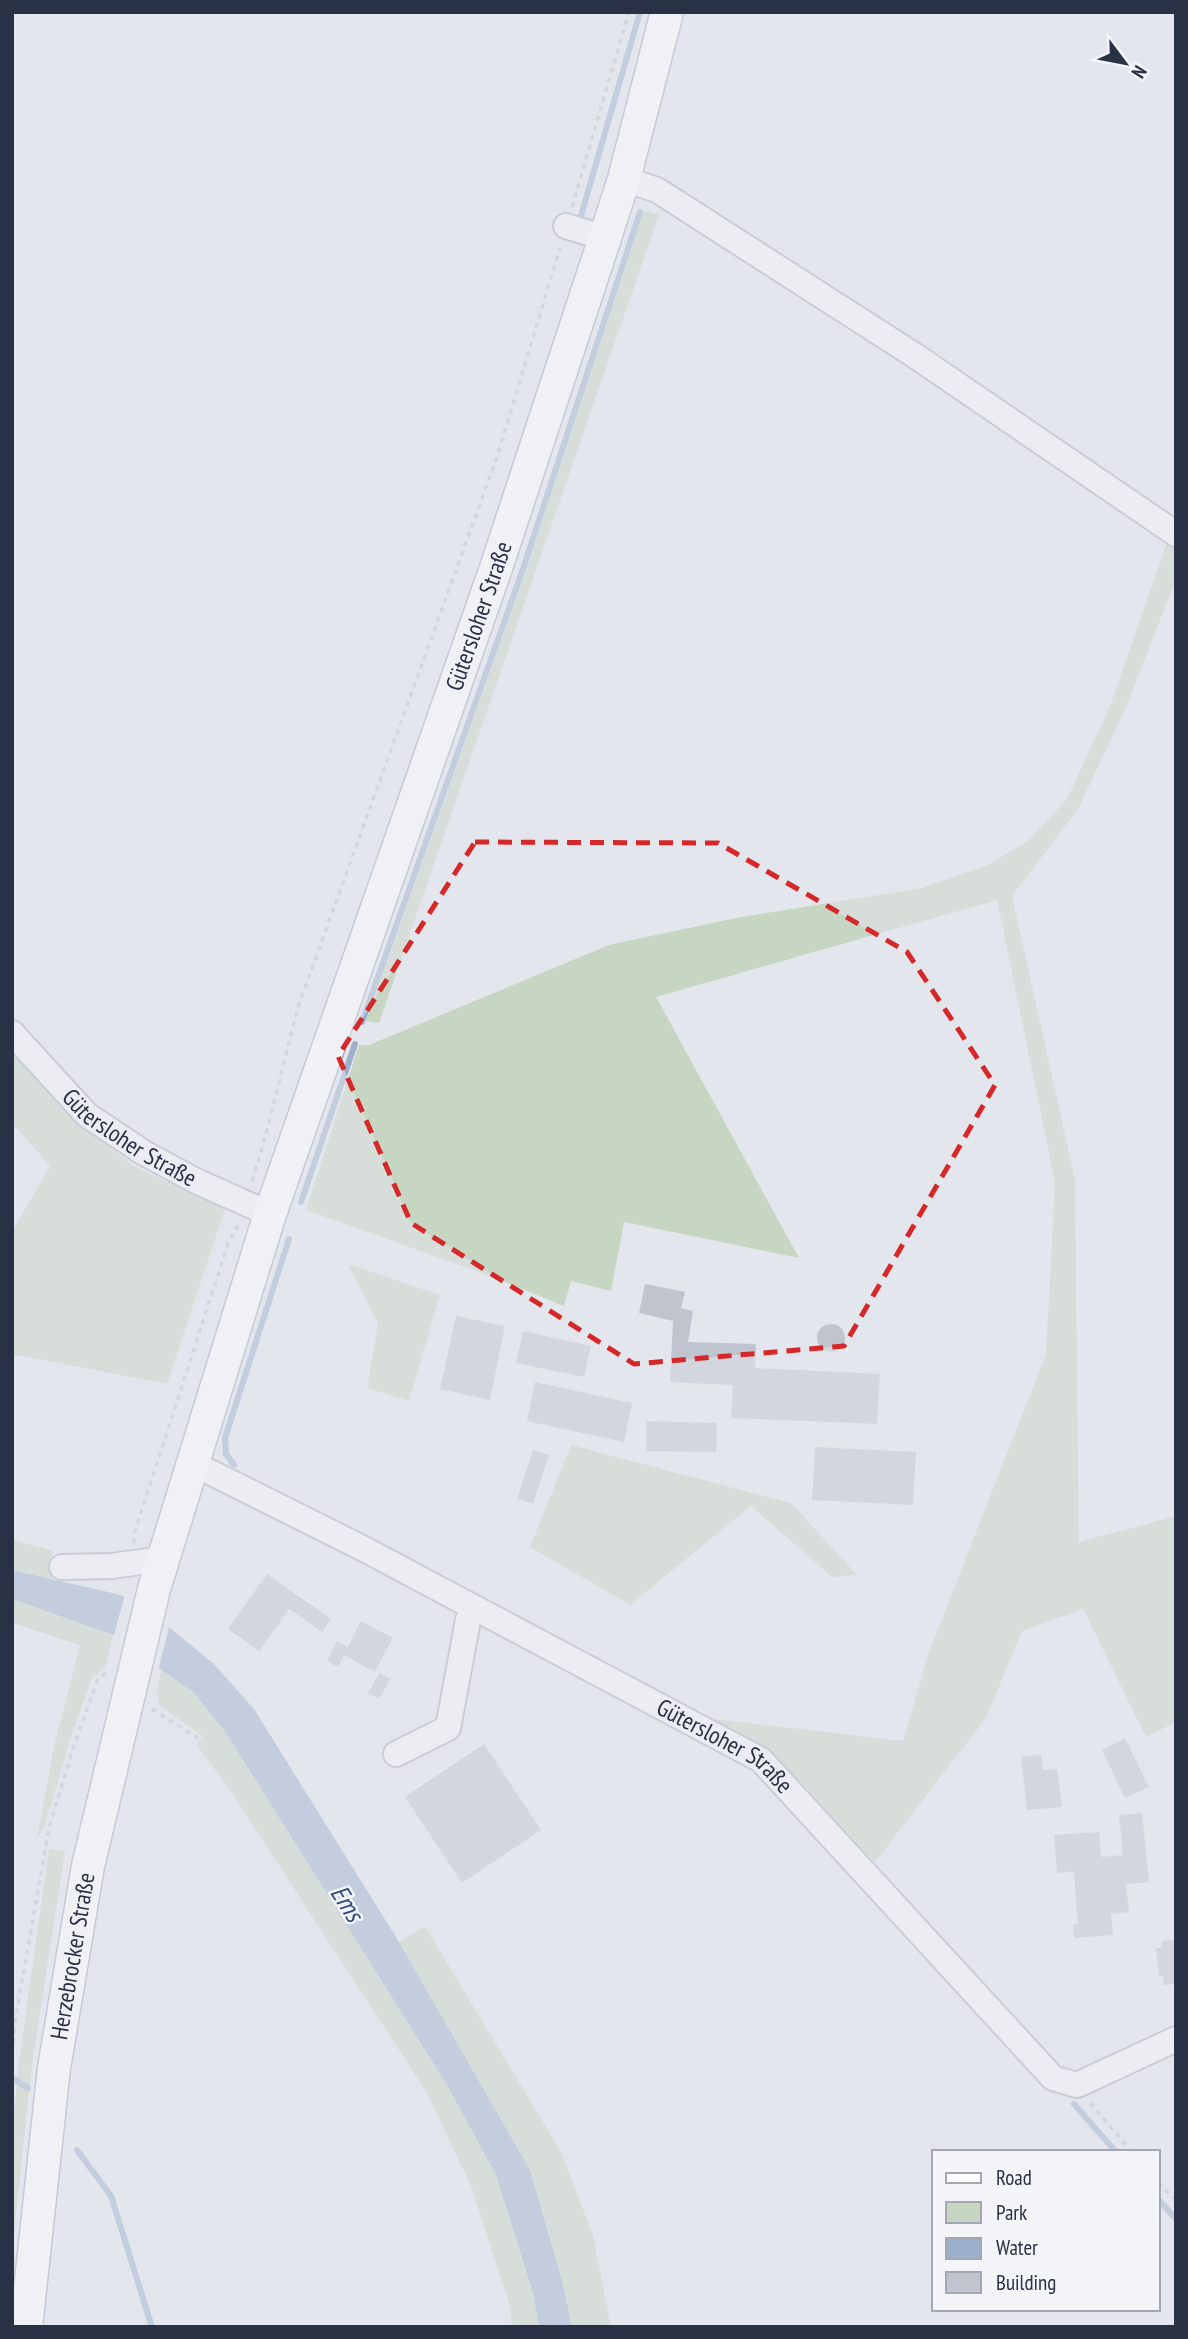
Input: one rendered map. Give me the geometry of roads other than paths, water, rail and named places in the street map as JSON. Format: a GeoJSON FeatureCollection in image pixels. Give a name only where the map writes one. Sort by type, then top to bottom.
{"type":"FeatureCollection","features":[{"type":"Feature","properties":{"kind":"main road","name":"Gütersloher Straße"},"geometry":{"type":"LineString","coordinates":[[154,1589],[149,1561],[192,1464],[258,1209],[497,565],[624,179],[667,12]]}},
{"type":"Feature","properties":{"kind":"main road","name":"Herzebrocker Straße"},"geometry":{"type":"LineString","coordinates":[[26,2327],[54,2068],[88,1866],[116,1744],[124,1678],[154,1589]]}},
{"type":"Feature","properties":{"kind":"street"},"geometry":{"type":"LineString","coordinates":[[624,179],[657,190],[914,355],[1176,534]]}},
{"type":"Feature","properties":{"kind":"street"},"geometry":{"type":"LineString","coordinates":[[566,226],[605,238]]}},
{"type":"Feature","properties":{"kind":"street","name":"Gütersloher Straße"},"geometry":{"type":"LineString","coordinates":[[12,1033],[87,1115],[144,1153],[198,1182],[258,1209]]}},
{"type":"Feature","properties":{"kind":"street","name":"Gütersloher Straße"},"geometry":{"type":"LineString","coordinates":[[192,1464],[366,1550],[761,1760],[1053,2078],[1077,2085],[1176,2039]]}},
{"type":"Feature","properties":{"kind":"street"},"geometry":{"type":"LineString","coordinates":[[62,1567],[111,1566],[149,1561]]}},
{"type":"Feature","properties":{"kind":"street"},"geometry":{"type":"LineString","coordinates":[[396,1754],[448,1728],[468,1620],[474,1609]]}},
{"type":"Feature","properties":{"kind":"water","name":"Ems"},"geometry":{"type":"Polygon","coordinates":[[[12,1570],[121,1595],[171,1629],[214,1664],[254,1709],[399,1942],[530,2170],[563,2284],[572,2327],[539,2327],[533,2293],[496,2175],[447,2085],[226,1733],[194,1693],[113,1635],[12,1599],[12,1570]]]}},
{"type":"Feature","properties":{"kind":"waterway"},"geometry":{"type":"LineString","coordinates":[[580,219],[640,12]]}},
{"type":"Feature","properties":{"kind":"waterway"},"geometry":{"type":"LineString","coordinates":[[362,1022],[523,569],[640,212]]}},
{"type":"Feature","properties":{"kind":"waterway"},"geometry":{"type":"LineString","coordinates":[[301,1202],[355,1044]]}},
{"type":"Feature","properties":{"kind":"waterway"},"geometry":{"type":"LineString","coordinates":[[234,1465],[226,1454],[225,1438],[289,1239]]}},
{"type":"Feature","properties":{"kind":"waterway"},"geometry":{"type":"LineString","coordinates":[[12,2078],[28,2088]]}},
{"type":"Feature","properties":{"kind":"waterway"},"geometry":{"type":"LineString","coordinates":[[1074,2104],[1114,2150]]}},
{"type":"Feature","properties":{"kind":"waterway"},"geometry":{"type":"LineString","coordinates":[[77,2150],[111,2196],[152,2327]]}},
{"type":"Feature","properties":{"kind":"waterway"},"geometry":{"type":"LineString","coordinates":[[1160,2201],[1176,2219]]}}]}
